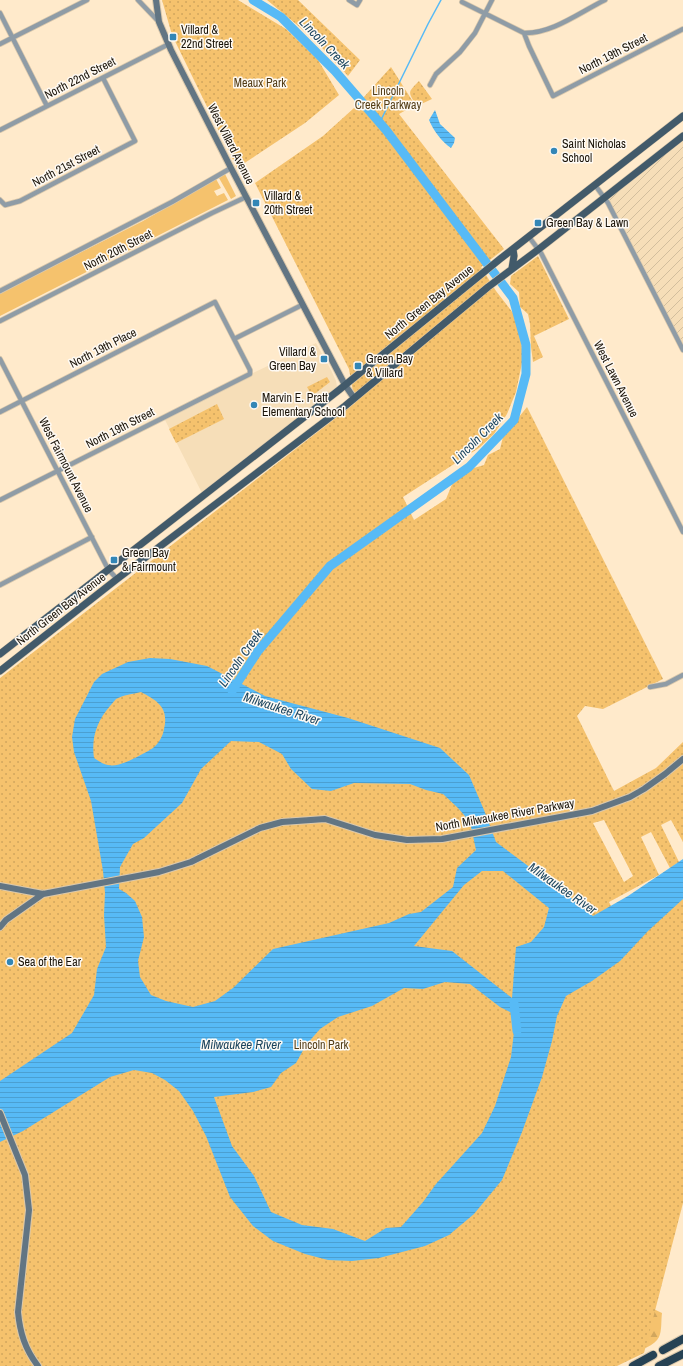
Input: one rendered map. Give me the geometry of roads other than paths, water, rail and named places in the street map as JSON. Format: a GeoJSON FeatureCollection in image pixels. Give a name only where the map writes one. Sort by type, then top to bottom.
{"type":"FeatureCollection","features":[{"type":"Feature","properties":{"kind":"highway"},"geometry":{"type":"LineString","coordinates":[[663,1350],[683,1339]]}},
{"type":"Feature","properties":{"kind":"highway"},"geometry":{"type":"LineString","coordinates":[[659,1366],[683,1354]]}},
{"type":"Feature","properties":{"kind":"highway"},"geometry":{"type":"LineString","coordinates":[[633,1366],[653,1355]]}},
{"type":"Feature","properties":{"kind":"main road","name":"North Green Bay Avenue"},"geometry":{"type":"LineString","coordinates":[[0,654],[345,385],[479,275],[683,116]]}},
{"type":"Feature","properties":{"kind":"main road","name":"North Green Bay Avenue"},"geometry":{"type":"LineString","coordinates":[[0,671],[354,398],[488,287],[683,136]]}},
{"type":"Feature","properties":{"kind":"main road"},"geometry":{"type":"LineString","coordinates":[[510,270],[514,256],[513,249]]}},
{"type":"Feature","properties":{"kind":"street"},"geometry":{"type":"LineString","coordinates":[[0,44],[87,0]]}},
{"type":"Feature","properties":{"kind":"street"},"geometry":{"type":"LineString","coordinates":[[138,0],[159,22]]}},
{"type":"Feature","properties":{"kind":"street","name":"West Villard Avenue"},"geometry":{"type":"LineString","coordinates":[[156,0],[159,22],[169,44],[246,198],[345,385],[354,398]]}},
{"type":"Feature","properties":{"kind":"street"},"geometry":{"type":"LineString","coordinates":[[349,0],[357,5],[360,0]]}},
{"type":"Feature","properties":{"kind":"street"},"geometry":{"type":"LineString","coordinates":[[430,85],[436,74],[460,52],[475,33],[492,0]]}},
{"type":"Feature","properties":{"kind":"street"},"geometry":{"type":"LineString","coordinates":[[462,2],[485,12],[524,33],[533,33],[552,28],[599,1],[605,0]]}},
{"type":"Feature","properties":{"kind":"street"},"geometry":{"type":"LineString","coordinates":[[0,13],[48,106]]}},
{"type":"Feature","properties":{"kind":"street","name":"North 19th Street"},"geometry":{"type":"LineString","coordinates":[[524,33],[553,96],[683,29]]}},
{"type":"Feature","properties":{"kind":"street","name":"North 22nd Street"},"geometry":{"type":"LineString","coordinates":[[0,130],[169,44]]}},
{"type":"Feature","properties":{"kind":"street","name":"North 21st Street"},"geometry":{"type":"LineString","coordinates":[[0,200],[5,205],[20,201],[135,141],[103,78]]}},
{"type":"Feature","properties":{"kind":"street","name":"North 20th Street"},"geometry":{"type":"LineString","coordinates":[[0,290],[172,202],[231,168]]}},
{"type":"Feature","properties":{"kind":"street"},"geometry":{"type":"LineString","coordinates":[[595,185],[604,196],[629,242],[683,350]]}},
{"type":"Feature","properties":{"kind":"street","name":"North 20th Street"},"geometry":{"type":"LineString","coordinates":[[0,321],[212,213],[246,198]]}},
{"type":"Feature","properties":{"kind":"street","name":"West Lawn Avenue"},"geometry":{"type":"LineString","coordinates":[[529,237],[539,249],[683,532]]}},
{"type":"Feature","properties":{"kind":"street","name":"North 19th Place"},"geometry":{"type":"LineString","coordinates":[[0,412],[215,302],[234,339]]}},
{"type":"Feature","properties":{"kind":"street"},"geometry":{"type":"LineString","coordinates":[[234,339],[302,305]]}},
{"type":"Feature","properties":{"kind":"street","name":"North 19th Street"},"geometry":{"type":"LineString","coordinates":[[0,500],[250,374],[250,370],[234,339]]}},
{"type":"Feature","properties":{"kind":"street","name":"West Fairmount Avenue"},"geometry":{"type":"LineString","coordinates":[[0,359],[108,569],[117,580]]}},
{"type":"Feature","properties":{"kind":"street"},"geometry":{"type":"LineString","coordinates":[[0,585],[92,537]]}},
{"type":"Feature","properties":{"kind":"street"},"geometry":{"type":"LineString","coordinates":[[650,687],[666,684],[683,675]]}},
{"type":"Feature","properties":{"kind":"street","name":"North Milwaukee River Parkway"},"geometry":{"type":"LineString","coordinates":[[0,886],[43,894],[159,872],[190,862],[260,828],[282,822],[305,819],[325,819],[375,835],[407,840],[442,839],[497,829],[598,810],[630,797],[644,789],[683,760]]}},
{"type":"Feature","properties":{"kind":"street","name":"North Milwaukee River Parkway"},"geometry":{"type":"LineString","coordinates":[[0,927],[6,920],[43,894]]}},
{"type":"Feature","properties":{"kind":"street"},"geometry":{"type":"LineString","coordinates":[[0,1113],[25,1175],[29,1210],[19,1290],[19,1327],[23,1342],[38,1366]]}},
{"type":"Feature","properties":{"kind":"water"},"geometry":{"type":"Polygon","coordinates":[[[435,110],[440,124],[455,138],[451,148],[438,136],[429,120],[435,110]]]}},
{"type":"Feature","properties":{"kind":"water","name":"Milwaukee River"},"geometry":{"type":"Polygon","coordinates":[[[150,658],[170,659],[207,666],[265,696],[348,718],[440,748],[469,775],[496,842],[593,916],[628,896],[683,859],[683,899],[648,931],[620,961],[592,981],[566,996],[557,1016],[542,1077],[522,1132],[502,1180],[474,1214],[449,1235],[425,1246],[379,1258],[352,1261],[328,1260],[305,1254],[273,1241],[253,1226],[230,1197],[206,1136],[193,1111],[179,1091],[165,1080],[152,1073],[134,1070],[110,1077],[23,1131],[0,1142],[0,1081],[72,1033],[94,995],[97,969],[106,947],[104,915],[105,893],[103,871],[91,801],[74,752],[72,737],[75,719],[94,682],[102,674],[128,662],[150,658]],[[141,692],[116,699],[105,712],[98,724],[94,737],[94,758],[108,765],[115,765],[130,760],[153,748],[162,737],[165,716],[161,706],[141,692]],[[231,741],[201,769],[182,803],[144,838],[133,844],[120,867],[119,889],[135,901],[142,917],[144,937],[138,961],[140,977],[151,995],[166,1001],[193,1007],[215,1001],[233,988],[273,949],[389,923],[409,914],[421,912],[453,887],[457,868],[476,850],[470,822],[458,808],[443,794],[410,784],[354,783],[331,791],[312,789],[291,769],[282,754],[259,742],[231,741]],[[482,871],[464,885],[414,946],[452,951],[512,998],[516,947],[531,942],[544,927],[549,908],[503,871],[482,871]],[[445,982],[423,989],[404,988],[372,1006],[338,1017],[320,1029],[306,1045],[296,1063],[281,1073],[271,1087],[253,1092],[214,1097],[232,1146],[254,1176],[271,1212],[302,1225],[333,1229],[365,1241],[386,1228],[401,1227],[423,1202],[436,1184],[482,1133],[495,1106],[511,1057],[516,1015],[500,1007],[470,984],[445,982]]]}},
{"type":"Feature","properties":{"kind":"waterway","name":"Lincoln Creek"},"geometry":{"type":"LineString","coordinates":[[232,691],[258,651],[330,566],[469,467],[514,420],[526,374],[526,345],[513,298],[386,130],[335,71],[281,17],[253,0]]}},
{"type":"Feature","properties":{"kind":"waterway"},"geometry":{"type":"LineString","coordinates":[[380,122],[441,0]]}},
{"type":"Feature","properties":{"kind":"waterway","name":"Milwaukee River"},"geometry":{"type":"LineString","coordinates":[[514,1003],[517,1031]]}},
{"type":"Feature","properties":{"kind":"place","name":"Villard & 22nd Street"},"geometry":{"type":"Point","coordinates":[173,37]}},
{"type":"Feature","properties":{"kind":"place","name":"Saint Nicholas School"},"geometry":{"type":"Point","coordinates":[554,151]}},
{"type":"Feature","properties":{"kind":"place","name":"Villard & 20th Street"},"geometry":{"type":"Point","coordinates":[256,203]}},
{"type":"Feature","properties":{"kind":"place","name":"Green Bay & Lawn"},"geometry":{"type":"Point","coordinates":[538,223]}},
{"type":"Feature","properties":{"kind":"place","name":"Villard & Green Bay"},"geometry":{"type":"Point","coordinates":[324,359]}},
{"type":"Feature","properties":{"kind":"place","name":"Green Bay & Villard"},"geometry":{"type":"Point","coordinates":[358,366]}},
{"type":"Feature","properties":{"kind":"place","name":"Marvin E. Pratt Elementary School"},"geometry":{"type":"Point","coordinates":[254,405]}},
{"type":"Feature","properties":{"kind":"place","name":"Green Bay & Fairmount"},"geometry":{"type":"Point","coordinates":[114,560]}},
{"type":"Feature","properties":{"kind":"place","name":"Sea of the Ear"},"geometry":{"type":"Point","coordinates":[10,962]}},
{"type":"Feature","properties":{"kind":"park label","name":"Meaux Park"},"geometry":{"type":"Point","coordinates":[260,83]}},
{"type":"Feature","properties":{"kind":"park label","name":"Lincoln Creek Parkway"},"geometry":{"type":"Point","coordinates":[388,98]}},
{"type":"Feature","properties":{"kind":"park label","name":"Lincoln Park"},"geometry":{"type":"Point","coordinates":[321,1045]}}]}
